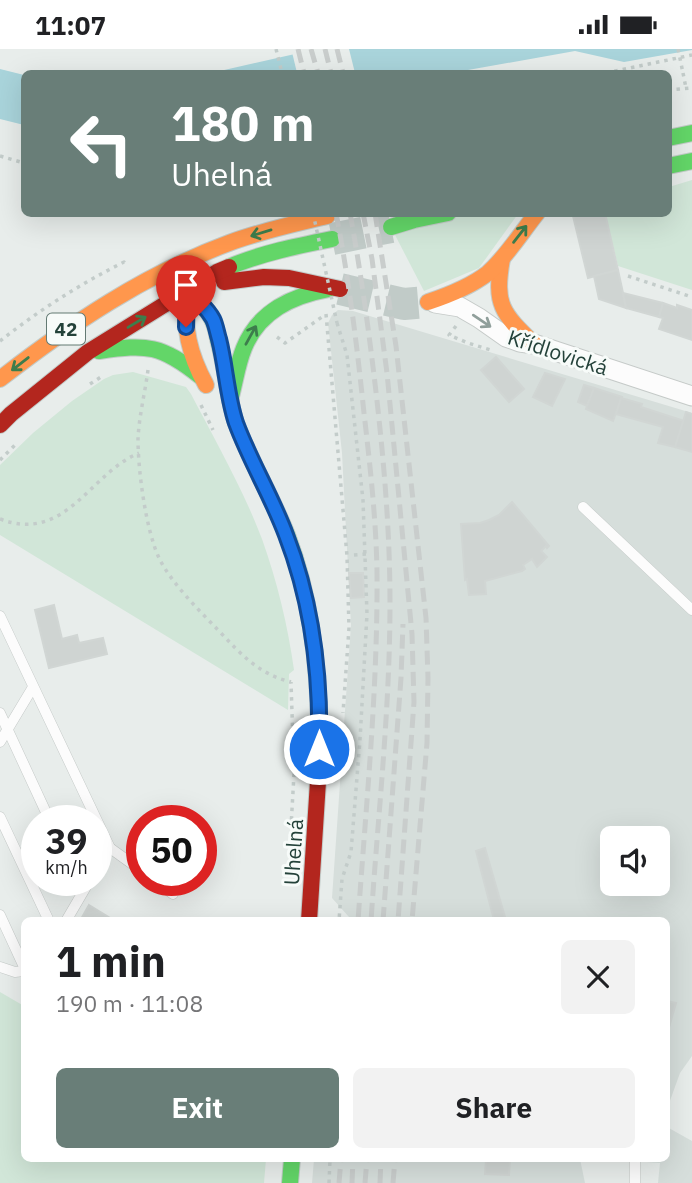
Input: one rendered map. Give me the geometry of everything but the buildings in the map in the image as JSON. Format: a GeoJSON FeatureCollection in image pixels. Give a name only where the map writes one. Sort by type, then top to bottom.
{"type":"FeatureCollection","features":[{"type":"Feature","properties":{"kind":"main road"},"geometry":{"type":"LineString","coordinates":[[672,137],[692,133]]}},
{"type":"Feature","properties":{"kind":"main road"},"geometry":{"type":"LineString","coordinates":[[672,165],[692,161]]}},
{"type":"Feature","properties":{"kind":"main road","name":"42"},"geometry":{"type":"LineString","coordinates":[[0,379],[68,328],[152,277],[222,246],[313,217]]}},
{"type":"Feature","properties":{"kind":"main road"},"geometry":{"type":"LineString","coordinates":[[391,227],[429,217]]}},
{"type":"Feature","properties":{"kind":"main road"},"geometry":{"type":"LineString","coordinates":[[428,302],[468,287],[486,274],[534,217]]}},
{"type":"Feature","properties":{"kind":"main road","name":"42"},"geometry":{"type":"LineString","coordinates":[[0,425],[88,352],[230,265],[332,239]]}},
{"type":"Feature","properties":{"kind":"main road"},"geometry":{"type":"LineString","coordinates":[[502,258],[498,278],[499,300],[511,323],[534,344]]}},
{"type":"Feature","properties":{"kind":"main road"},"geometry":{"type":"LineString","coordinates":[[152,277],[173,283],[187,292]]}},
{"type":"Feature","properties":{"kind":"main road","name":"42"},"geometry":{"type":"LineString","coordinates":[[187,292],[237,280],[264,278],[289,278],[338,289],[316,291],[290,299],[271,310],[258,323],[243,348],[230,400]]}},
{"type":"Feature","properties":{"kind":"main road","name":"Uhelná"},"geometry":{"type":"LineString","coordinates":[[187,292],[186,327],[200,376],[215,399],[236,422]]}},
{"type":"Feature","properties":{"kind":"main road","name":"Uhelná"},"geometry":{"type":"LineString","coordinates":[[187,292],[202,304],[213,320],[236,422],[287,535],[304,588],[313,644],[320,728],[309,917]]}},
{"type":"Feature","properties":{"kind":"main road"},"geometry":{"type":"LineString","coordinates":[[88,352],[136,345],[153,347],[178,358],[200,376]]}},
{"type":"Feature","properties":{"kind":"main road"},"geometry":{"type":"LineString","coordinates":[[290,1183],[292,1162]]}},
{"type":"Feature","properties":{"kind":"street","name":"Křídlovická"},"geometry":{"type":"LineString","coordinates":[[428,302],[460,307],[506,337],[520,342],[534,344],[692,395]]}},
{"type":"Feature","properties":{"kind":"lane"},"geometry":{"type":"LineString","coordinates":[[583,506],[692,610]]}},
{"type":"Feature","properties":{"kind":"lane"},"geometry":{"type":"LineString","coordinates":[[0,616],[89,805]]}},
{"type":"Feature","properties":{"kind":"lane"},"geometry":{"type":"LineString","coordinates":[[0,742],[33,687]]}},
{"type":"Feature","properties":{"kind":"lane"},"geometry":{"type":"LineString","coordinates":[[0,713],[43,805]]}},
{"type":"Feature","properties":{"kind":"lane"},"geometry":{"type":"LineString","coordinates":[[0,817],[47,917]]}},
{"type":"Feature","properties":{"kind":"lane"},"geometry":{"type":"LineString","coordinates":[[68,917],[81,896]]}},
{"type":"Feature","properties":{"kind":"lane"},"geometry":{"type":"LineString","coordinates":[[0,915],[21,962]]}},
{"type":"Feature","properties":{"kind":"lane"},"geometry":{"type":"LineString","coordinates":[[0,967],[15,972],[21,970]]}},
{"type":"Feature","properties":{"kind":"lane"},"geometry":{"type":"LineString","coordinates":[[635,1162],[635,1183]]}},
{"type":"Feature","properties":{"kind":"path"},"geometry":{"type":"LineString","coordinates":[[276,49],[281,70]]}},
{"type":"Feature","properties":{"kind":"path"},"geometry":{"type":"LineString","coordinates":[[678,49],[689,88]]}},
{"type":"Feature","properties":{"kind":"path"},"geometry":{"type":"LineString","coordinates":[[620,70],[692,55]]}},
{"type":"Feature","properties":{"kind":"path"},"geometry":{"type":"LineString","coordinates":[[0,156],[21,162]]}},
{"type":"Feature","properties":{"kind":"path"},"geometry":{"type":"LineString","coordinates":[[320,217],[337,323],[347,355],[363,500],[366,554],[367,614],[360,740],[351,852],[341,879],[339,917]]}},
{"type":"Feature","properties":{"kind":"path"},"geometry":{"type":"LineString","coordinates":[[0,341],[97,275],[124,262],[127,267]]}},
{"type":"Feature","properties":{"kind":"path"},"geometry":{"type":"LineString","coordinates":[[628,276],[692,297]]}},
{"type":"Feature","properties":{"kind":"path"},"geometry":{"type":"LineString","coordinates":[[275,335],[285,343],[326,314],[347,556],[349,628],[342,726]]}},
{"type":"Feature","properties":{"kind":"path"},"geometry":{"type":"LineString","coordinates":[[449,335],[501,354]]}},
{"type":"Feature","properties":{"kind":"path"},"geometry":{"type":"LineString","coordinates":[[149,363],[139,453],[148,523],[155,547],[168,573],[253,666],[291,682]]}},
{"type":"Feature","properties":{"kind":"path"},"geometry":{"type":"LineString","coordinates":[[141,370],[148,372]]}},
{"type":"Feature","properties":{"kind":"path"},"geometry":{"type":"LineString","coordinates":[[85,388],[110,372]]}},
{"type":"Feature","properties":{"kind":"path"},"geometry":{"type":"LineString","coordinates":[[199,402],[216,436]]}},
{"type":"Feature","properties":{"kind":"path"},"geometry":{"type":"LineString","coordinates":[[0,460],[19,441]]}},
{"type":"Feature","properties":{"kind":"path"},"geometry":{"type":"LineString","coordinates":[[0,519],[25,525],[54,517],[69,508],[119,464],[139,453]]}},
{"type":"Feature","properties":{"kind":"path"},"geometry":{"type":"LineString","coordinates":[[354,555],[366,554]]}},
{"type":"Feature","properties":{"kind":"path"},"geometry":{"type":"LineString","coordinates":[[289,852],[294,774],[291,682],[296,677]]}},
{"type":"Feature","properties":{"kind":"path"},"geometry":{"type":"LineString","coordinates":[[329,1183],[330,1162]]}},
{"type":"Feature","properties":{"kind":"shaded area"},"geometry":{"type":"Polygon","coordinates":[[[338,310],[353,311],[692,413],[692,1056],[680,1073],[670,1101],[670,917],[349,917],[332,898],[351,625],[342,453],[328,323],[338,310]]]}},
{"type":"Feature","properties":{"kind":"shaded area"},"geometry":{"type":"Polygon","coordinates":[[[670,1129],[692,1141],[692,1183],[658,1183],[660,1163],[646,1162],[670,1162],[670,1129]]]}},
{"type":"Feature","properties":{"kind":"shaded area"},"geometry":{"type":"Polygon","coordinates":[[[314,1162],[581,1162],[585,1183],[312,1183],[314,1162]]]}},
{"type":"Feature","properties":{"kind":"green space"},"geometry":{"type":"Polygon","coordinates":[[[692,180],[692,290],[618,266],[606,217],[672,217],[672,186],[692,180]]]}},
{"type":"Feature","properties":{"kind":"green space"},"geometry":{"type":"Polygon","coordinates":[[[454,217],[516,217],[479,268],[424,291],[394,233],[454,217]]]}},
{"type":"Feature","properties":{"kind":"green space"},"geometry":{"type":"Polygon","coordinates":[[[133,372],[186,387],[246,502],[262,539],[289,637],[294,670],[289,674],[288,710],[0,535],[0,465],[72,401],[104,379],[133,372]]]}},
{"type":"Feature","properties":{"kind":"green space"},"geometry":{"type":"Polygon","coordinates":[[[0,992],[21,1004],[21,1162],[266,1162],[264,1183],[0,1183],[0,992]]]}},
{"type":"Feature","properties":{"kind":"water"},"geometry":{"type":"Polygon","coordinates":[[[317,49],[692,49],[624,62],[575,51],[468,70],[224,70],[317,49]]]}},
{"type":"Feature","properties":{"kind":"water"},"geometry":{"type":"Polygon","coordinates":[[[0,69],[21,74],[21,124],[0,119],[0,69]]]}},
{"type":"Feature","properties":{"kind":"pier"},"geometry":{"type":"Polygon","coordinates":[[[304,49],[349,49],[354,70],[296,70],[292,52],[304,49]]]}},
{"type":"Feature","properties":{"kind":"tunnel"},"geometry":{"type":"LineString","coordinates":[[332,239],[391,227]]}},
{"type":"Feature","properties":{"kind":"tunnel"},"geometry":{"type":"LineString","coordinates":[[340,289],[404,304],[428,302]]}},
{"type":"Feature","properties":{"kind":"railway"},"geometry":{"type":"LineString","coordinates":[[298,49],[303,70]]}},
{"type":"Feature","properties":{"kind":"railway"},"geometry":{"type":"LineString","coordinates":[[311,49],[317,70]]}},
{"type":"Feature","properties":{"kind":"railway"},"geometry":{"type":"LineString","coordinates":[[325,49],[330,70]]}},
{"type":"Feature","properties":{"kind":"railway"},"geometry":{"type":"LineString","coordinates":[[337,49],[342,70]]}},
{"type":"Feature","properties":{"kind":"railway"},"geometry":{"type":"LineString","coordinates":[[337,217],[358,363],[376,551],[374,703],[358,917]]}},
{"type":"Feature","properties":{"kind":"railway"},"geometry":{"type":"LineString","coordinates":[[351,217],[365,303],[379,418],[390,576],[388,683],[371,917]]}},
{"type":"Feature","properties":{"kind":"railway"},"geometry":{"type":"LineString","coordinates":[[364,217],[387,373],[412,634],[414,702],[398,917]]}},
{"type":"Feature","properties":{"kind":"railway"},"geometry":{"type":"LineString","coordinates":[[376,217],[396,346],[426,618],[427,743],[412,917]]}},
{"type":"Feature","properties":{"kind":"railway"},"geometry":{"type":"LineString","coordinates":[[383,917],[403,624]]}},
{"type":"Feature","properties":{"kind":"railway"},"geometry":{"type":"LineString","coordinates":[[339,1183],[341,1162]]}},
{"type":"Feature","properties":{"kind":"railway"},"geometry":{"type":"LineString","coordinates":[[352,1183],[353,1162]]}},
{"type":"Feature","properties":{"kind":"railway"},"geometry":{"type":"LineString","coordinates":[[365,1183],[367,1162]]}},
{"type":"Feature","properties":{"kind":"railway"},"geometry":{"type":"LineString","coordinates":[[380,1183],[381,1162]]}},
{"type":"Feature","properties":{"kind":"railway"},"geometry":{"type":"LineString","coordinates":[[393,1183],[395,1162]]}},
{"type":"Feature","properties":{"kind":"traffic: fast"},"geometry":{"type":"LineString","coordinates":[[672,137],[692,133]]}},
{"type":"Feature","properties":{"kind":"traffic: fast"},"geometry":{"type":"LineString","coordinates":[[672,165],[692,161]]}},
{"type":"Feature","properties":{"kind":"traffic: fast"},"geometry":{"type":"LineString","coordinates":[[391,227],[429,217]]}},
{"type":"Feature","properties":{"kind":"traffic: fast"},"geometry":{"type":"LineString","coordinates":[[229,267],[267,254],[332,239]]}},
{"type":"Feature","properties":{"kind":"traffic: fast"},"geometry":{"type":"LineString","coordinates":[[230,400],[242,354],[258,324],[278,307],[290,301],[329,289]]}},
{"type":"Feature","properties":{"kind":"traffic: fast"},"geometry":{"type":"LineString","coordinates":[[187,292],[204,307],[213,321],[236,423],[287,535],[304,590],[317,678],[319,766]]}},
{"type":"Feature","properties":{"kind":"traffic: fast"},"geometry":{"type":"LineString","coordinates":[[99,351],[153,349],[175,358],[200,376]]}},
{"type":"Feature","properties":{"kind":"traffic: fast"},"geometry":{"type":"LineString","coordinates":[[290,1183],[292,1162]]}},
{"type":"Feature","properties":{"kind":"traffic: slow"},"geometry":{"type":"LineString","coordinates":[[0,379],[54,339],[138,285],[198,255],[241,239],[323,217]]}},
{"type":"Feature","properties":{"kind":"traffic: slow"},"geometry":{"type":"LineString","coordinates":[[428,302],[459,290],[488,273],[508,252],[534,217]]}},
{"type":"Feature","properties":{"kind":"traffic: slow"},"geometry":{"type":"LineString","coordinates":[[502,259],[499,287],[503,307],[514,324],[534,344]]}},
{"type":"Feature","properties":{"kind":"traffic: slow"},"geometry":{"type":"LineString","coordinates":[[187,292],[189,340],[195,362],[206,385]]}},
{"type":"Feature","properties":{"kind":"traffic: jam"},"geometry":{"type":"LineString","coordinates":[[0,425],[88,352],[229,267]]}},
{"type":"Feature","properties":{"kind":"traffic: jam"},"geometry":{"type":"LineString","coordinates":[[224,282],[264,277],[289,278],[340,289]]}},
{"type":"Feature","properties":{"kind":"traffic: jam"},"geometry":{"type":"LineString","coordinates":[[309,917],[319,766]]}},
{"type":"Feature","properties":{"kind":"route"},"geometry":{"type":"LineString","coordinates":[[186,327],[187,292],[202,304],[213,320],[236,422],[287,535],[304,588],[318,686],[319,749]]}}]}
